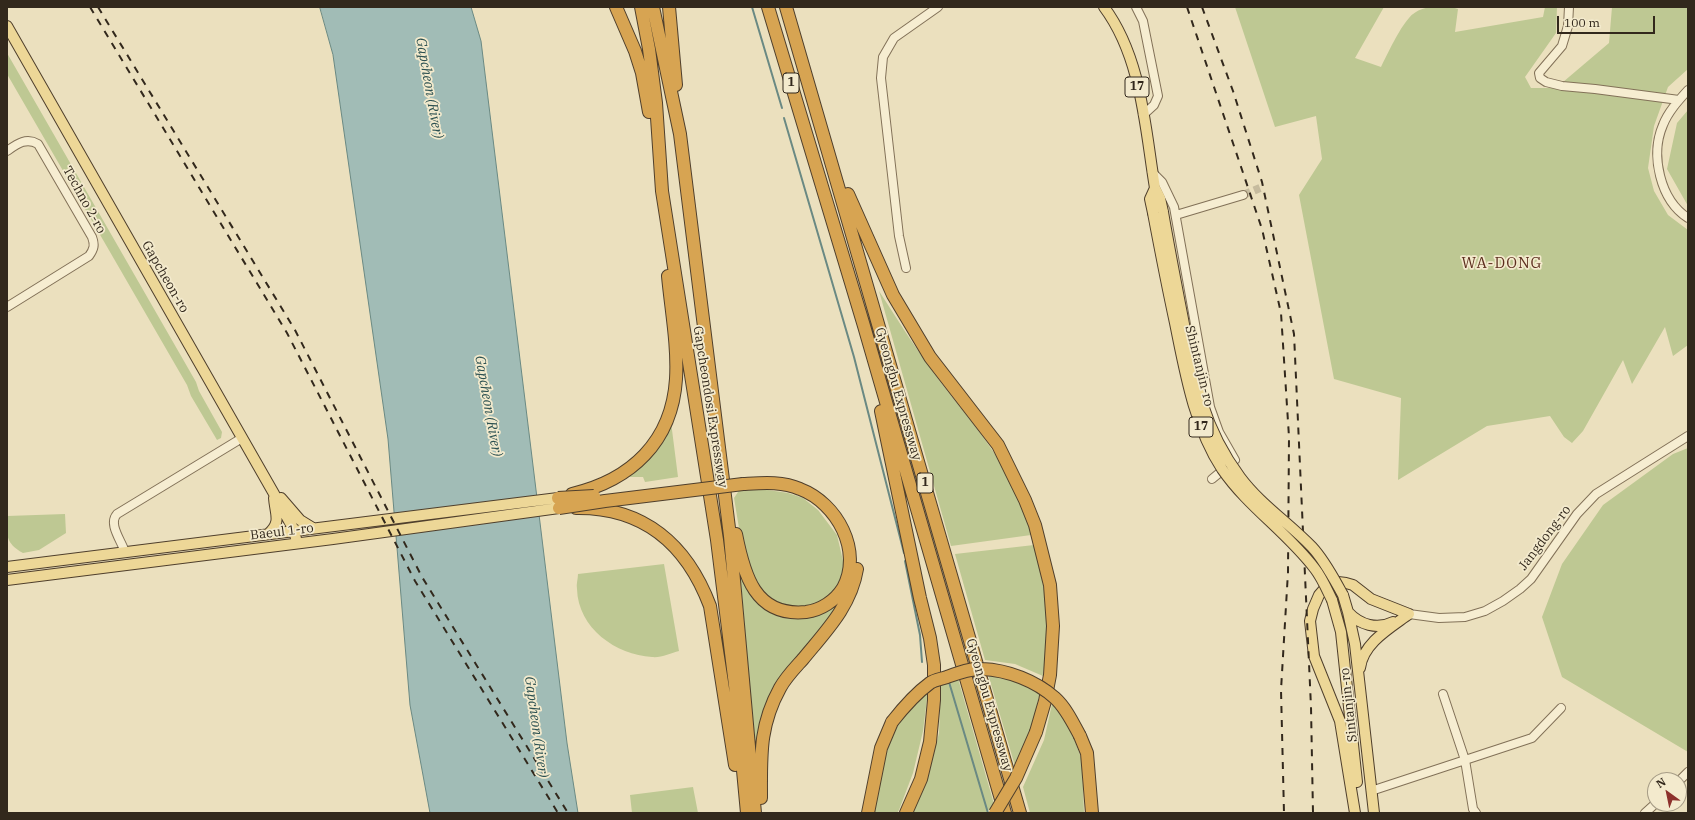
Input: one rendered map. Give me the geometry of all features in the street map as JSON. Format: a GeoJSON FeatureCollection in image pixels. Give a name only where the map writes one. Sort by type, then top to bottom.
{"type":"FeatureCollection","features":[{"type":"Feature","properties":{"kind":"highway"},"geometry":{"type":"LineString","coordinates":[[616,7],[642,73],[658,154]]}},
{"type":"Feature","properties":{"kind":"highway","name":"Gapcheondosi Expressway"},"geometry":{"type":"LineString","coordinates":[[641,7],[654,88],[662,191],[717,540],[735,685],[747,813]]}},
{"type":"Feature","properties":{"kind":"highway","name":"Gapcheondosi Expressway"},"geometry":{"type":"LineString","coordinates":[[653,7],[680,134],[713,414],[730,536],[755,813]]}},
{"type":"Feature","properties":{"kind":"highway"},"geometry":{"type":"LineString","coordinates":[[669,7],[680,134]]}},
{"type":"Feature","properties":{"kind":"highway","name":"Gyeongbu Expressway"},"geometry":{"type":"LineString","coordinates":[[768,7],[864,326],[1005,813]]}},
{"type":"Feature","properties":{"kind":"highway","name":"Gyeongbu Expressway"},"geometry":{"type":"LineString","coordinates":[[786,7],[1020,813]]}},
{"type":"Feature","properties":{"kind":"highway"},"geometry":{"type":"LineString","coordinates":[[829,152],[893,295],[930,357],[998,445],[1025,500],[1035,525],[1050,584],[1053,626],[1050,675],[1046,701],[1036,732],[1016,778],[995,813]]}},
{"type":"Feature","properties":{"kind":"highway"},"geometry":{"type":"LineString","coordinates":[[558,503],[622,475],[636,464],[650,450],[659,436],[670,412],[674,396],[676,359],[663,233],[662,191]]}},
{"type":"Feature","properties":{"kind":"highway"},"geometry":{"type":"LineString","coordinates":[[864,326],[920,598],[930,638],[934,666],[934,700],[930,742],[921,779],[906,813]]}},
{"type":"Feature","properties":{"kind":"highway"},"geometry":{"type":"LineString","coordinates":[[713,414],[740,555],[748,579],[757,594],[767,603],[780,610],[796,613],[812,611],[834,599],[848,578],[850,555],[845,535],[828,508],[820,499],[795,487],[772,483],[742,482]]}},
{"type":"Feature","properties":{"kind":"highway"},"geometry":{"type":"LineString","coordinates":[[558,503],[605,501],[742,482],[763,476],[776,476],[800,482],[822,494],[840,512],[846,522],[854,542],[856,561],[855,582],[844,607],[781,687],[766,720],[761,747],[760,813]]}},
{"type":"Feature","properties":{"kind":"highway"},"geometry":{"type":"LineString","coordinates":[[558,503],[616,512],[645,523],[668,540],[684,556],[702,585],[710,606],[743,813]]}},
{"type":"Feature","properties":{"kind":"highway"},"geometry":{"type":"LineString","coordinates":[[868,813],[881,748],[892,722],[912,698],[931,682],[959,672],[981,669],[1001,671],[1021,677],[1040,687],[1055,699],[1069,715],[1080,736],[1086,752],[1092,813]]}},
{"type":"Feature","properties":{"kind":"main road","name":"17"},"geometry":{"type":"LineString","coordinates":[[1104,7],[1113,19],[1124,43],[1134,71],[1152,172],[1154,188],[1150,199],[1158,212]]}},
{"type":"Feature","properties":{"kind":"main road","name":"Gapcheon-ro"},"geometry":{"type":"LineString","coordinates":[[7,26],[273,492],[294,530],[296,543]]}},
{"type":"Feature","properties":{"kind":"main road","name":"Shintanjin-ro"},"geometry":{"type":"LineString","coordinates":[[1158,212],[1203,410],[1218,445],[1240,478],[1256,496],[1312,548],[1331,574],[1343,595]]}},
{"type":"Feature","properties":{"kind":"main road","name":"Shintanjin-ro"},"geometry":{"type":"LineString","coordinates":[[1158,212],[1184,371],[1201,426],[1212,451],[1234,486],[1296,547],[1315,569],[1332,600]]}},
{"type":"Feature","properties":{"kind":"main road"},"geometry":{"type":"LineString","coordinates":[[273,492],[284,501],[300,520],[314,528]]}},
{"type":"Feature","properties":{"kind":"main road"},"geometry":{"type":"LineString","coordinates":[[268,534],[275,528],[277,519],[273,492]]}},
{"type":"Feature","properties":{"kind":"main road","name":"Baeul 1-ro"},"geometry":{"type":"LineString","coordinates":[[7,566],[332,525],[558,503]]}},
{"type":"Feature","properties":{"kind":"main road","name":"Baeul 1-ro"},"geometry":{"type":"LineString","coordinates":[[9,580],[333,539],[558,503]]}},
{"type":"Feature","properties":{"kind":"main road"},"geometry":{"type":"LineString","coordinates":[[1355,813],[1340,721],[1314,656],[1310,621],[1313,609],[1319,595],[1326,587],[1338,582],[1353,585],[1371,599],[1409,614]]}},
{"type":"Feature","properties":{"kind":"main road","name":"Sintanjin-ro"},"geometry":{"type":"LineString","coordinates":[[1343,595],[1355,644],[1374,813]]}},
{"type":"Feature","properties":{"kind":"main road","name":"Sintanjin-ro"},"geometry":{"type":"LineString","coordinates":[[1332,600],[1341,632],[1360,813]]}},
{"type":"Feature","properties":{"kind":"main road"},"geometry":{"type":"LineString","coordinates":[[1348,612],[1359,622],[1377,627],[1385,626],[1409,614]]}},
{"type":"Feature","properties":{"kind":"main road"},"geometry":{"type":"LineString","coordinates":[[1359,676],[1361,663],[1372,643],[1409,614]]}},
{"type":"Feature","properties":{"kind":"street"},"geometry":{"type":"LineString","coordinates":[[906,268],[899,236],[881,78],[884,58],[894,38],[938,7]]}},
{"type":"Feature","properties":{"kind":"street"},"geometry":{"type":"LineString","coordinates":[[1136,7],[1143,21],[1158,96],[1154,105],[1143,115]]}},
{"type":"Feature","properties":{"kind":"street"},"geometry":{"type":"LineString","coordinates":[[1569,7],[1568,26],[1562,46],[1540,73],[1540,78],[1546,82],[1562,86],[1595,88],[1679,100]]}},
{"type":"Feature","properties":{"kind":"street"},"geometry":{"type":"LineString","coordinates":[[1688,90],[1679,100],[1662,126],[1658,140],[1657,156],[1658,171],[1663,187],[1683,215],[1688,218]]}},
{"type":"Feature","properties":{"kind":"street","name":"Techno 2-ro"},"geometry":{"type":"LineString","coordinates":[[7,151],[20,142],[28,140],[38,144],[92,237],[94,244],[93,251],[89,256],[7,307]]}},
{"type":"Feature","properties":{"kind":"street"},"geometry":{"type":"LineString","coordinates":[[1152,172],[1162,182],[1175,211],[1210,407],[1218,432],[1236,460],[1212,479]]}},
{"type":"Feature","properties":{"kind":"street"},"geometry":{"type":"LineString","coordinates":[[1175,211],[1243,195]]}},
{"type":"Feature","properties":{"kind":"street","name":"Jangdong-ro"},"geometry":{"type":"LineString","coordinates":[[1409,614],[1439,618],[1465,617],[1485,610],[1520,590],[1531,579],[1577,514],[1596,494],[1688,436]]}},
{"type":"Feature","properties":{"kind":"street"},"geometry":{"type":"LineString","coordinates":[[124,552],[113,524],[117,514],[242,438]]}},
{"type":"Feature","properties":{"kind":"street"},"geometry":{"type":"LineString","coordinates":[[7,566],[9,580]]}},
{"type":"Feature","properties":{"kind":"street"},"geometry":{"type":"LineString","coordinates":[[1443,694],[1465,760],[1473,809],[1476,813]]}},
{"type":"Feature","properties":{"kind":"street"},"geometry":{"type":"LineString","coordinates":[[1371,791],[1532,738],[1561,708]]}},
{"type":"Feature","properties":{"kind":"green space"},"geometry":{"type":"Polygon","coordinates":[[[1439,6],[1458,9],[1455,32],[1543,17],[1545,7],[1557,7],[1556,33],[1525,77],[1531,88],[1556,88],[1609,43],[1612,7],[1688,7],[1688,69],[1668,87],[1654,126],[1648,168],[1654,191],[1668,215],[1688,230],[1688,345],[1673,356],[1665,327],[1632,384],[1623,360],[1583,431],[1572,443],[1564,437],[1550,416],[1487,426],[1398,480],[1401,398],[1334,379],[1299,195],[1322,159],[1316,116],[1275,127],[1235,7],[1384,7],[1355,58],[1381,67],[1401,28],[1413,14],[1419,10],[1439,6]]]}},
{"type":"Feature","properties":{"kind":"green space"},"geometry":{"type":"Polygon","coordinates":[[[7,53],[196,382],[199,391],[222,432],[221,438],[217,440],[191,396],[187,385],[7,74],[7,53]]]}},
{"type":"Feature","properties":{"kind":"green space"},"geometry":{"type":"Polygon","coordinates":[[[1688,110],[1688,206],[1667,169],[1677,123],[1688,110]]]}},
{"type":"Feature","properties":{"kind":"green space"},"geometry":{"type":"Polygon","coordinates":[[[879,291],[926,362],[977,429],[1004,469],[1016,489],[1025,511],[1031,535],[951,546],[879,291]]]}},
{"type":"Feature","properties":{"kind":"green space"},"geometry":{"type":"Polygon","coordinates":[[[671,422],[678,477],[645,482],[643,477],[625,477],[671,422]]]}},
{"type":"Feature","properties":{"kind":"green space"},"geometry":{"type":"Polygon","coordinates":[[[1688,448],[1688,752],[1562,677],[1542,617],[1562,564],[1603,505],[1673,454],[1688,448]]]}},
{"type":"Feature","properties":{"kind":"green space"},"geometry":{"type":"Polygon","coordinates":[[[740,489],[761,489],[788,493],[803,498],[818,510],[837,535],[844,565],[838,587],[822,603],[801,611],[777,605],[759,592],[743,552],[734,498],[740,489]]]}},
{"type":"Feature","properties":{"kind":"green space"},"geometry":{"type":"Polygon","coordinates":[[[65,514],[66,533],[39,550],[23,553],[13,546],[8,538],[7,516],[65,514]]]}},
{"type":"Feature","properties":{"kind":"green space"},"geometry":{"type":"Polygon","coordinates":[[[1034,545],[1046,598],[1047,646],[1043,676],[1015,664],[985,660],[955,554],[1034,545]]]}},
{"type":"Feature","properties":{"kind":"green space"},"geometry":{"type":"Polygon","coordinates":[[[664,564],[679,651],[659,657],[638,655],[625,651],[601,637],[584,616],[579,603],[577,587],[578,574],[664,564]]]}},
{"type":"Feature","properties":{"kind":"green space"},"geometry":{"type":"Polygon","coordinates":[[[740,570],[765,604],[812,612],[842,591],[840,605],[762,717],[755,751],[740,570]]]}},
{"type":"Feature","properties":{"kind":"green space"},"geometry":{"type":"Polygon","coordinates":[[[988,674],[1007,677],[1040,692],[1031,730],[1015,766],[988,674]]]}},
{"type":"Feature","properties":{"kind":"green space"},"geometry":{"type":"Polygon","coordinates":[[[957,675],[994,804],[986,813],[913,813],[927,781],[939,733],[941,682],[957,675]]]}},
{"type":"Feature","properties":{"kind":"green space"},"geometry":{"type":"Polygon","coordinates":[[[928,691],[923,731],[913,773],[899,810],[897,813],[873,813],[884,761],[893,736],[906,713],[928,691]]]}},
{"type":"Feature","properties":{"kind":"green space"},"geometry":{"type":"Polygon","coordinates":[[[1052,704],[1069,726],[1082,760],[1084,813],[1030,813],[1023,787],[1044,740],[1052,704]]]}},
{"type":"Feature","properties":{"kind":"green space"},"geometry":{"type":"Polygon","coordinates":[[[693,787],[698,813],[632,813],[630,795],[693,787]]]}},
{"type":"Feature","properties":{"kind":"water","name":"Gapcheon (River)"},"geometry":{"type":"Polygon","coordinates":[[[320,7],[471,7],[481,41],[567,743],[578,813],[430,813],[410,705],[388,439],[333,55],[320,7]]]}},
{"type":"Feature","properties":{"kind":"waterway"},"geometry":{"type":"LineString","coordinates":[[752,7],[782,108]]}},
{"type":"Feature","properties":{"kind":"waterway"},"geometry":{"type":"LineString","coordinates":[[784,118],[854,357],[904,553]]}},
{"type":"Feature","properties":{"kind":"waterway"},"geometry":{"type":"LineString","coordinates":[[905,561],[920,635],[922,662]]}},
{"type":"Feature","properties":{"kind":"waterway"},"geometry":{"type":"LineString","coordinates":[[949,682],[988,813]]}},
{"type":"Feature","properties":{"kind":"tunnel"},"geometry":{"type":"LineString","coordinates":[[1243,195],[1260,188]]}},
{"type":"Feature","properties":{"kind":"railway"},"geometry":{"type":"LineString","coordinates":[[90,7],[287,333],[415,581],[558,813]]}},
{"type":"Feature","properties":{"kind":"railway"},"geometry":{"type":"LineString","coordinates":[[98,7],[295,330],[422,577],[568,813]]}},
{"type":"Feature","properties":{"kind":"railway"},"geometry":{"type":"LineString","coordinates":[[1187,7],[1262,229],[1281,313],[1289,437],[1288,572],[1281,690],[1284,813]]}},
{"type":"Feature","properties":{"kind":"railway"},"geometry":{"type":"LineString","coordinates":[[1202,7],[1233,91],[1262,182],[1294,334],[1311,707],[1313,813]]}},
{"type":"Feature","properties":{"kind":"district","name":"WA-DONG"},"geometry":{"type":"Point","coordinates":[1502,264]}}]}
